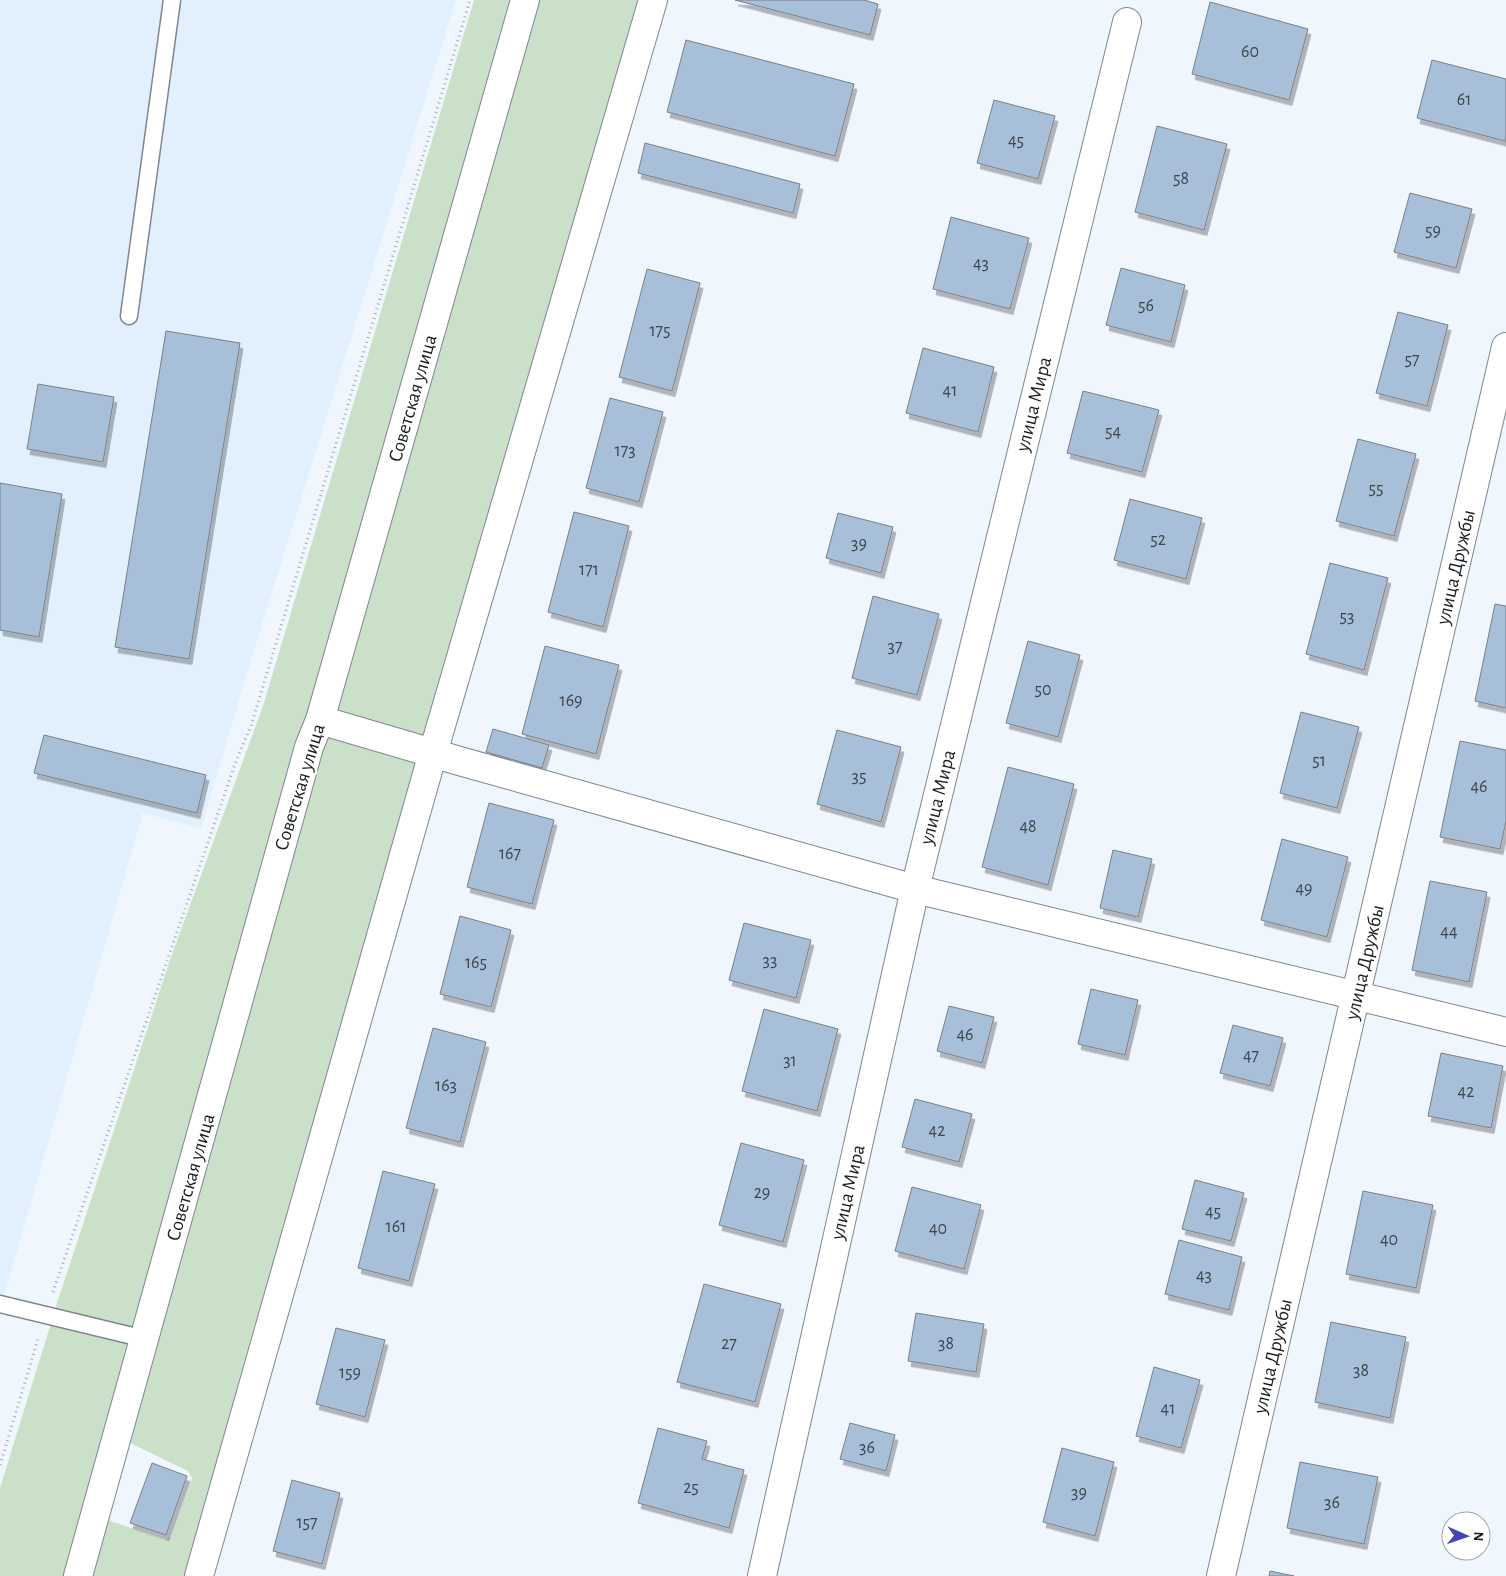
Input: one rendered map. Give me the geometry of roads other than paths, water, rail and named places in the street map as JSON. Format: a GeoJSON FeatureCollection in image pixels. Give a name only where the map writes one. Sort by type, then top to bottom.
{"type":"FeatureCollection","features":[{"type":"Feature","properties":{"kind":"street","name":"Советская улица"},"geometry":{"type":"LineString","coordinates":[[78,1576],[307,756],[320,720],[525,0]]}},
{"type":"Feature","properties":{"kind":"street"},"geometry":{"type":"LineString","coordinates":[[199,1576],[433,753],[654,0]]}},
{"type":"Feature","properties":{"kind":"street","name":"улица Мира"},"geometry":{"type":"LineString","coordinates":[[762,1576],[915,889],[1127,22]]}},
{"type":"Feature","properties":{"kind":"street","name":"улица Дружбы"},"geometry":{"type":"LineString","coordinates":[[1221,1576],[1506,347]]}},
{"type":"Feature","properties":{"kind":"street"},"geometry":{"type":"LineString","coordinates":[[320,720],[915,889],[1506,1032]]}},
{"type":"Feature","properties":{"kind":"lane"},"geometry":{"type":"LineString","coordinates":[[129,316],[172,0]]}},
{"type":"Feature","properties":{"kind":"lane"},"geometry":{"type":"LineString","coordinates":[[0,1304],[144,1339]]}}]}
